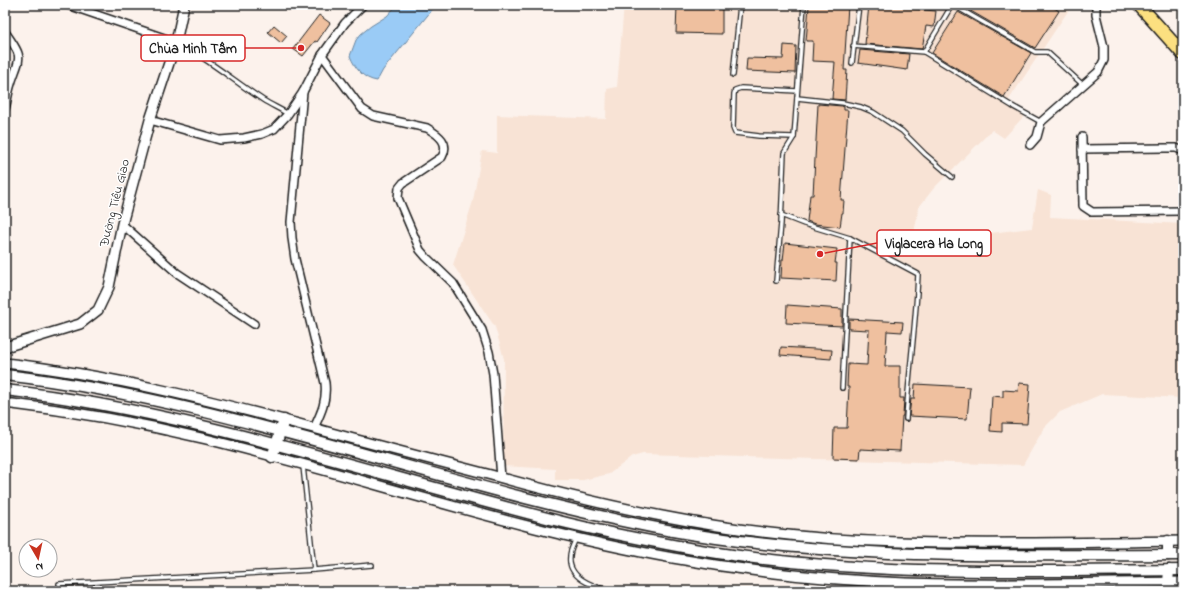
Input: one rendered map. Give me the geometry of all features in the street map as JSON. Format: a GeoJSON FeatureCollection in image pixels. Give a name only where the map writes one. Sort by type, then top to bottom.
{"type":"FeatureCollection","features":[{"type":"Feature","properties":{"kind":"highway"},"geometry":{"type":"LineString","coordinates":[[1140,5],[1183,54]]}},
{"type":"Feature","properties":{"kind":"main road"},"geometry":{"type":"LineString","coordinates":[[5,375],[45,380],[120,393],[202,411],[568,509],[668,530],[749,542],[834,551],[901,554],[1183,555]]}},
{"type":"Feature","properties":{"kind":"main road"},"geometry":{"type":"LineString","coordinates":[[5,390],[47,395],[122,408],[205,426],[568,524],[670,545],[752,558],[836,566],[903,570],[1183,570]]}},
{"type":"Feature","properties":{"kind":"main road"},"geometry":{"type":"LineString","coordinates":[[272,457],[284,420]]}},
{"type":"Feature","properties":{"kind":"main road"},"geometry":{"type":"LineString","coordinates":[[1168,541],[1168,555]]}},
{"type":"Feature","properties":{"kind":"main road"},"geometry":{"type":"LineString","coordinates":[[1168,583],[1169,570]]}},
{"type":"Feature","properties":{"kind":"street"},"geometry":{"type":"LineString","coordinates":[[68,5],[176,42]]}},
{"type":"Feature","properties":{"kind":"street","name":"Đường Tiêu Giao"},"geometry":{"type":"LineString","coordinates":[[5,348],[80,324],[98,310],[109,287],[122,224],[150,120],[176,42],[184,5]]}},
{"type":"Feature","properties":{"kind":"street"},"geometry":{"type":"LineString","coordinates":[[150,120],[220,140],[244,138],[262,134],[274,129],[288,114],[303,92],[322,55],[345,23],[363,5]]}},
{"type":"Feature","properties":{"kind":"street"},"geometry":{"type":"LineString","coordinates":[[1030,145],[1037,137],[1041,122],[1098,72],[1104,60],[1104,47],[1096,15],[1096,6],[1098,5]]}},
{"type":"Feature","properties":{"kind":"street"},"geometry":{"type":"LineString","coordinates":[[5,32],[17,48],[20,59],[7,94],[5,108]]}},
{"type":"Feature","properties":{"kind":"street"},"geometry":{"type":"LineString","coordinates":[[322,55],[362,109],[367,113],[373,116],[427,128],[442,139],[445,145],[445,152],[442,157],[403,183],[399,188],[398,198],[420,250],[453,283],[482,330],[489,352],[493,374],[500,478]]}},
{"type":"Feature","properties":{"kind":"street"},"geometry":{"type":"LineString","coordinates":[[303,92],[293,203],[292,238],[295,259],[326,383],[324,406],[314,428]]}},
{"type":"Feature","properties":{"kind":"street"},"geometry":{"type":"LineString","coordinates":[[1082,137],[1083,206],[1087,210],[1092,212],[1183,212]]}},
{"type":"Feature","properties":{"kind":"street"},"geometry":{"type":"LineString","coordinates":[[1082,149],[1171,148],[1183,151]]}},
{"type":"Feature","properties":{"kind":"street"},"geometry":{"type":"LineString","coordinates":[[122,224],[177,273],[254,324]]}},
{"type":"Feature","properties":{"kind":"street"},"geometry":{"type":"LineString","coordinates":[[5,363],[44,367],[119,380],[201,398],[569,496],[667,517],[748,530],[826,538],[900,542],[975,543],[1183,541]]}},
{"type":"Feature","properties":{"kind":"street"},"geometry":{"type":"LineString","coordinates":[[5,403],[49,408],[124,421],[207,439],[576,538],[680,559],[754,571],[839,579],[905,583],[966,584],[1183,582]]}},
{"type":"Feature","properties":{"kind":"lane"},"geometry":{"type":"LineString","coordinates":[[733,75],[740,5]]}},
{"type":"Feature","properties":{"kind":"lane"},"geometry":{"type":"LineString","coordinates":[[776,281],[784,153],[794,137],[804,5]]}},
{"type":"Feature","properties":{"kind":"lane"},"geometry":{"type":"LineString","coordinates":[[852,63],[859,5]]}},
{"type":"Feature","properties":{"kind":"lane"},"geometry":{"type":"LineString","coordinates":[[924,52],[953,5],[1035,52],[1047,52],[1084,85]]}},
{"type":"Feature","properties":{"kind":"lane"},"geometry":{"type":"LineString","coordinates":[[176,42],[188,48],[264,100],[288,114]]}},
{"type":"Feature","properties":{"kind":"lane"},"geometry":{"type":"LineString","coordinates":[[853,46],[924,52],[1005,102],[1041,122]]}},
{"type":"Feature","properties":{"kind":"lane"},"geometry":{"type":"LineString","coordinates":[[794,137],[735,134],[733,128],[734,94],[735,90],[741,88],[797,91]]}},
{"type":"Feature","properties":{"kind":"lane"},"geometry":{"type":"LineString","coordinates":[[796,98],[861,107],[873,112],[902,131],[925,154],[952,177]]}},
{"type":"Feature","properties":{"kind":"lane"},"geometry":{"type":"LineString","coordinates":[[781,215],[850,238],[918,274],[917,309],[908,380],[906,419]]}},
{"type":"Feature","properties":{"kind":"lane"},"geometry":{"type":"LineString","coordinates":[[842,388],[850,238]]}},
{"type":"Feature","properties":{"kind":"lane"},"geometry":{"type":"LineString","coordinates":[[303,465],[314,570]]}},
{"type":"Feature","properties":{"kind":"lane"},"geometry":{"type":"LineString","coordinates":[[576,538],[570,556],[571,567],[574,572],[578,577],[585,581],[610,591]]}},
{"type":"Feature","properties":{"kind":"lane"},"geometry":{"type":"LineString","coordinates":[[59,584],[314,570],[372,565]]}},
{"type":"Feature","properties":{"kind":"shaded area"},"geometry":{"type":"Polygon","coordinates":[[[624,5],[1072,5],[1008,101],[1026,114],[1004,138],[992,130],[934,188],[919,207],[913,238],[938,243],[959,237],[1032,228],[1038,190],[1051,195],[1050,217],[1183,224],[1183,398],[1102,394],[1060,412],[1044,428],[1023,465],[643,454],[632,457],[609,474],[583,480],[555,480],[555,469],[503,466],[504,359],[495,327],[453,265],[473,201],[482,151],[497,153],[497,115],[606,119],[607,89],[617,87],[624,5]]]}},
{"type":"Feature","properties":{"kind":"water"},"geometry":{"type":"Polygon","coordinates":[[[397,5],[436,5],[383,70],[377,81],[372,80],[360,72],[354,65],[350,56],[356,40],[361,34],[387,16],[397,5]]]}},
{"type":"Feature","properties":{"kind":"building"},"geometry":{"type":"Polygon","coordinates":[[[677,5],[722,5],[722,34],[676,33],[677,5]]]}},
{"type":"Feature","properties":{"kind":"building"},"geometry":{"type":"Polygon","coordinates":[[[848,5],[844,70],[847,70],[845,100],[832,99],[835,62],[812,61],[813,41],[806,41],[809,6],[848,5]]]}},
{"type":"Feature","properties":{"kind":"building"},"geometry":{"type":"Polygon","coordinates":[[[869,5],[913,5],[913,9],[936,11],[934,27],[926,26],[922,49],[865,44],[869,5]]]}},
{"type":"Feature","properties":{"kind":"building"},"geometry":{"type":"Polygon","coordinates":[[[1050,5],[1059,11],[1035,48],[962,6],[1050,5]]]}},
{"type":"Feature","properties":{"kind":"building"},"geometry":{"type":"Polygon","coordinates":[[[958,12],[1031,53],[1004,97],[932,53],[958,12]]]}},
{"type":"Feature","properties":{"kind":"building"},"geometry":{"type":"Polygon","coordinates":[[[319,15],[330,23],[317,42],[315,41],[303,56],[293,49],[319,15]]]}},
{"type":"Feature","properties":{"kind":"building"},"geometry":{"type":"Polygon","coordinates":[[[274,25],[287,36],[281,43],[268,32],[274,25]]]}},
{"type":"Feature","properties":{"kind":"building"},"geometry":{"type":"Polygon","coordinates":[[[784,45],[796,46],[795,73],[746,71],[747,58],[783,59],[784,45]]]}},
{"type":"Feature","properties":{"kind":"building"},"geometry":{"type":"Polygon","coordinates":[[[860,50],[909,54],[907,70],[858,63],[860,50]]]}},
{"type":"Feature","properties":{"kind":"building"},"geometry":{"type":"Polygon","coordinates":[[[818,104],[842,106],[844,107],[844,110],[848,110],[841,200],[844,200],[840,227],[815,224],[807,221],[810,195],[813,195],[818,104]]]}},
{"type":"Feature","properties":{"kind":"building"},"geometry":{"type":"Polygon","coordinates":[[[785,243],[837,249],[835,263],[837,263],[836,281],[781,278],[785,243]]]}},
{"type":"Feature","properties":{"kind":"building"},"geometry":{"type":"Polygon","coordinates":[[[787,305],[842,309],[842,326],[786,323],[787,305]]]}},
{"type":"Feature","properties":{"kind":"building"},"geometry":{"type":"Polygon","coordinates":[[[849,319],[903,322],[902,332],[887,331],[885,366],[900,366],[900,398],[904,398],[900,451],[860,449],[859,459],[833,458],[834,428],[847,428],[849,387],[847,387],[848,364],[867,365],[869,330],[849,329],[849,319]]]}},
{"type":"Feature","properties":{"kind":"building"},"geometry":{"type":"Polygon","coordinates":[[[781,347],[832,350],[831,359],[780,355],[781,347]]]}},
{"type":"Feature","properties":{"kind":"building"},"geometry":{"type":"Polygon","coordinates":[[[1019,383],[1030,384],[1027,424],[1002,423],[1002,432],[990,431],[992,396],[1003,397],[1003,390],[1018,391],[1019,383]]]}},
{"type":"Feature","properties":{"kind":"building"},"geometry":{"type":"Polygon","coordinates":[[[915,384],[970,387],[967,419],[909,416],[911,399],[914,399],[915,384]]]}},
{"type":"Feature","properties":{"kind":"place","name":"Chùa Minh Tâm"},"geometry":{"type":"Point","coordinates":[301,48]}},
{"type":"Feature","properties":{"kind":"place","name":"Viglacera Ha Long"},"geometry":{"type":"Point","coordinates":[820,254]}}]}
